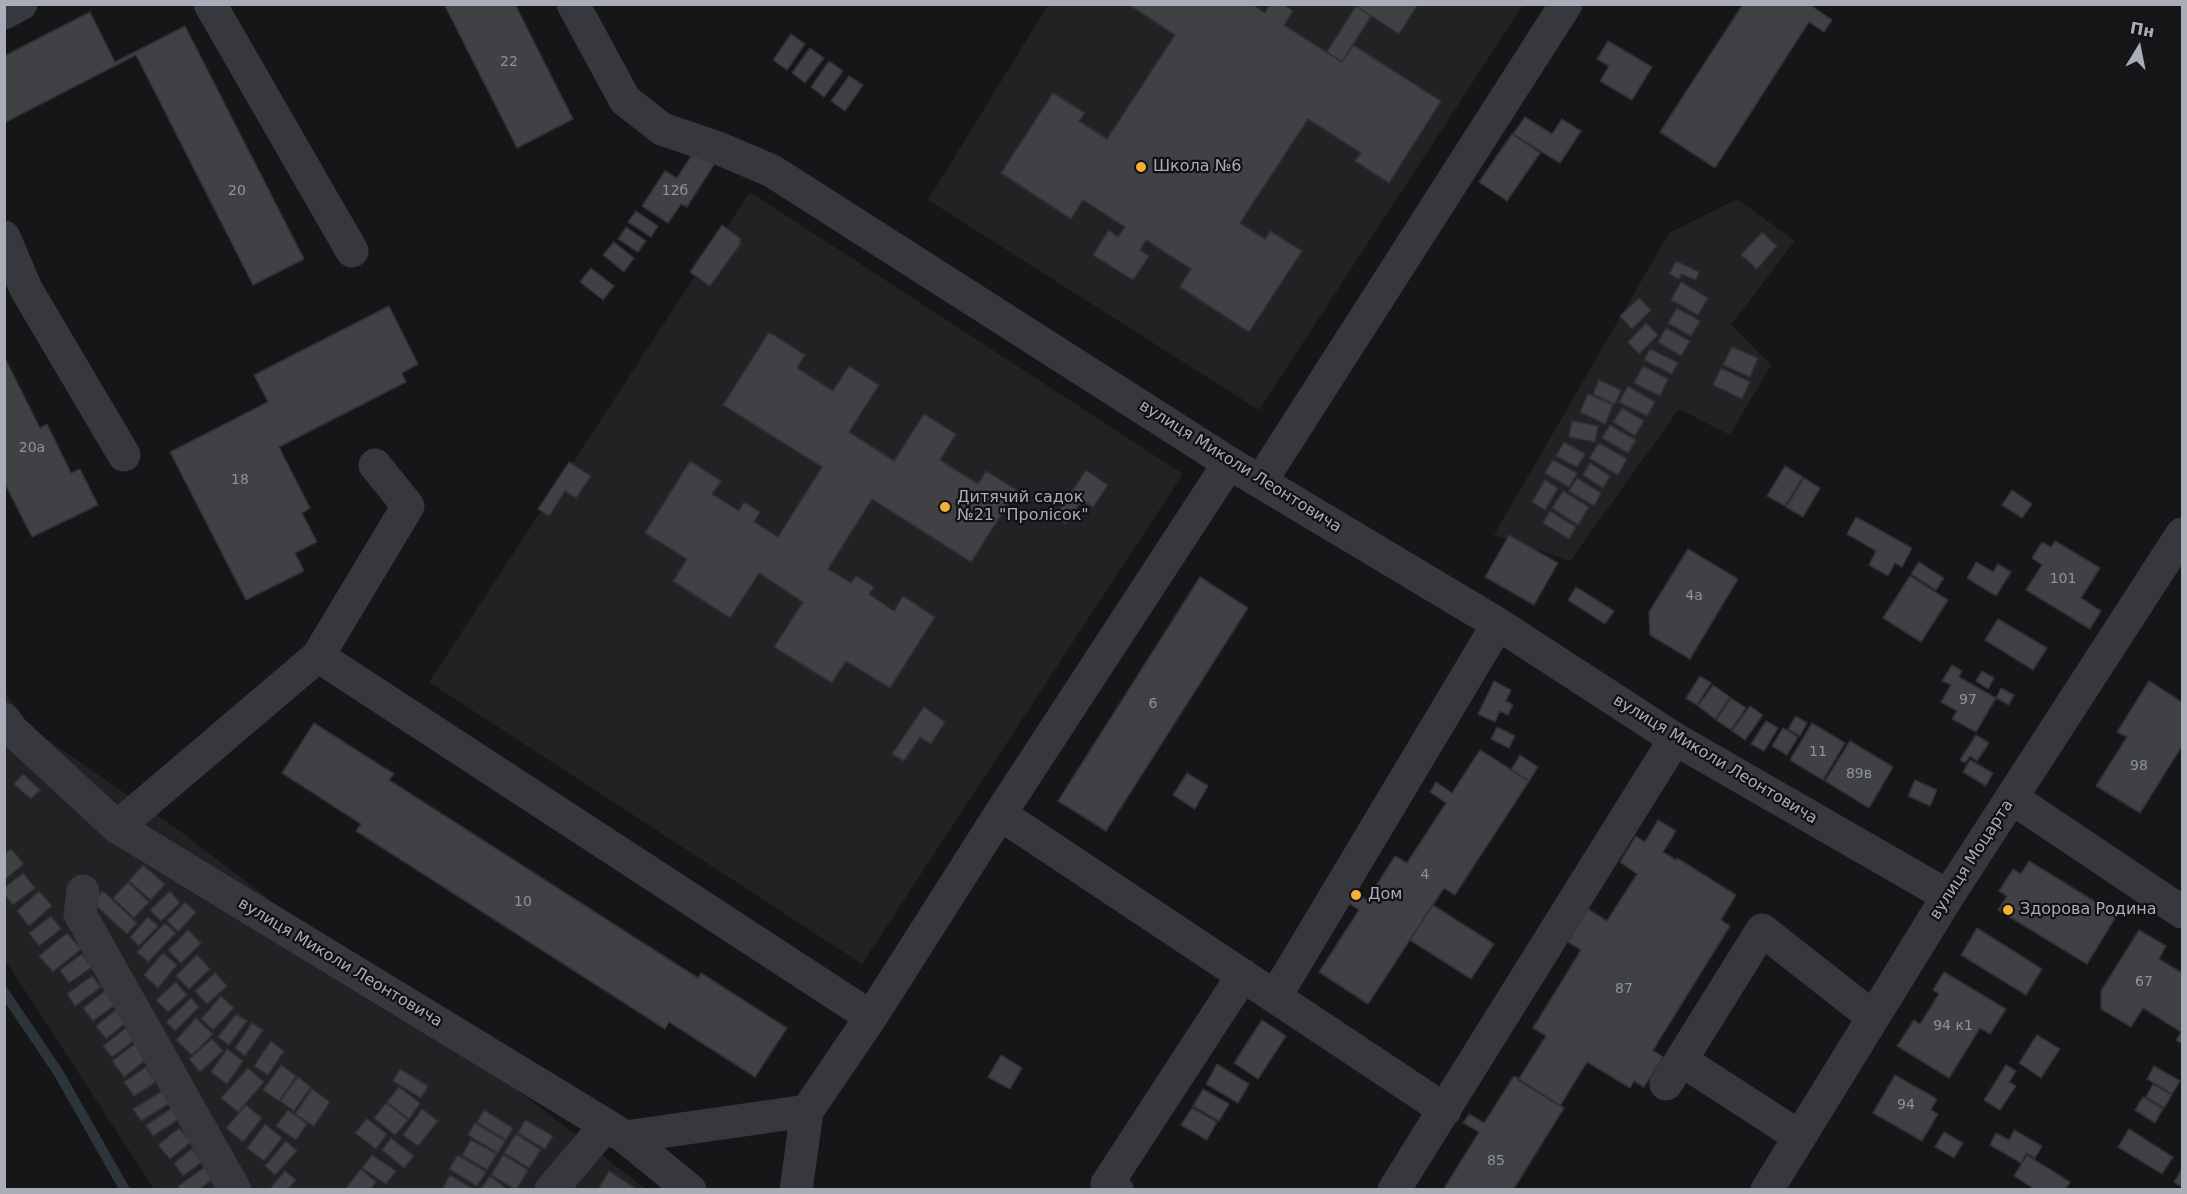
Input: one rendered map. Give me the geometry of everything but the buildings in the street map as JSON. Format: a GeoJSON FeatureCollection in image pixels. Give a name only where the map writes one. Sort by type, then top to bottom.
{"type":"FeatureCollection","features":[{"type":"Feature","properties":{"kind":"street"},"geometry":{"type":"LineString","coordinates":[[4,13],[21,4]]}},
{"type":"Feature","properties":{"kind":"street"},"geometry":{"type":"LineString","coordinates":[[210,4],[351,251]]}},
{"type":"Feature","properties":{"kind":"street","name":"вулиця Миколи Леонтовича"},"geometry":{"type":"LineString","coordinates":[[573,4],[625,100],[662,129],[718,148],[772,171],[1229,463],[1498,624],[1675,740],[1948,896]]}},
{"type":"Feature","properties":{"kind":"street"},"geometry":{"type":"LineString","coordinates":[[1261,481],[1566,4]]}},
{"type":"Feature","properties":{"kind":"street"},"geometry":{"type":"LineString","coordinates":[[4,237],[26,288],[124,455]]}},
{"type":"Feature","properties":{"kind":"street"},"geometry":{"type":"LineString","coordinates":[[796,1190],[807,1111],[871,1017],[1000,814],[1229,463]]}},
{"type":"Feature","properties":{"kind":"street"},"geometry":{"type":"LineString","coordinates":[[117,827],[318,656],[408,506],[375,465]]}},
{"type":"Feature","properties":{"kind":"street","name":"вулиця Моцарта"},"geometry":{"type":"LineString","coordinates":[[1767,1190],[1948,896],[2182,534]]}},
{"type":"Feature","properties":{"kind":"street"},"geometry":{"type":"LineString","coordinates":[[1275,997],[1498,624]]}},
{"type":"Feature","properties":{"kind":"street"},"geometry":{"type":"LineString","coordinates":[[318,656],[871,1017]]}},
{"type":"Feature","properties":{"kind":"street","name":"вулиця Миколи Леонтовича"},"geometry":{"type":"LineString","coordinates":[[4,719],[12,730],[117,827],[615,1131],[690,1190]]}},
{"type":"Feature","properties":{"kind":"street"},"geometry":{"type":"LineString","coordinates":[[1394,1190],[1675,740]]}},
{"type":"Feature","properties":{"kind":"street"},"geometry":{"type":"LineString","coordinates":[[2012,798],[2182,912]]}},
{"type":"Feature","properties":{"kind":"street"},"geometry":{"type":"LineString","coordinates":[[1000,814],[1445,1110]]}},
{"type":"Feature","properties":{"kind":"street"},"geometry":{"type":"LineString","coordinates":[[83,891],[81,914],[235,1190]]}},
{"type":"Feature","properties":{"kind":"street"},"geometry":{"type":"LineString","coordinates":[[1800,1137],[1674,1072],[1762,930],[1873,1017]]}},
{"type":"Feature","properties":{"kind":"street"},"geometry":{"type":"LineString","coordinates":[[1117,1190],[1107,1184],[1243,975]]}},
{"type":"Feature","properties":{"kind":"street"},"geometry":{"type":"LineString","coordinates":[[551,1190],[615,1131],[807,1111]]}},
{"type":"Feature","properties":{"kind":"shaded area"},"geometry":{"type":"Polygon","coordinates":[[[1048,5],[1523,5],[1259,410],[928,200],[1048,5]]]}},
{"type":"Feature","properties":{"kind":"shaded area"},"geometry":{"type":"Polygon","coordinates":[[[750,192],[1183,474],[862,964],[429,682],[750,192]]]}},
{"type":"Feature","properties":{"kind":"shaded area"},"geometry":{"type":"Polygon","coordinates":[[[1737,199],[1795,241],[1731,325],[1771,365],[1730,435],[1679,409],[1570,561],[1494,535],[1669,233],[1737,199]]]}},
{"type":"Feature","properties":{"kind":"shaded area"},"geometry":{"type":"Polygon","coordinates":[[[4,690],[26,725],[184,834],[646,1189],[154,1189],[5,960],[4,690]]]}},
{"type":"Feature","properties":{"kind":"waterway"},"geometry":{"type":"LineString","coordinates":[[4,992],[58,1072],[125,1190]]}},
{"type":"Feature","properties":{"kind":"place","name":"Школа №6"},"geometry":{"type":"Point","coordinates":[1141,167]}},
{"type":"Feature","properties":{"kind":"place","name":"Дитячий садок №21 \"Пролісок\""},"geometry":{"type":"Point","coordinates":[945,507]}},
{"type":"Feature","properties":{"kind":"place","name":"Дом"},"geometry":{"type":"Point","coordinates":[1356,895]}},
{"type":"Feature","properties":{"kind":"place","name":"Здорова Родина"},"geometry":{"type":"Point","coordinates":[2008,910]}}]}
